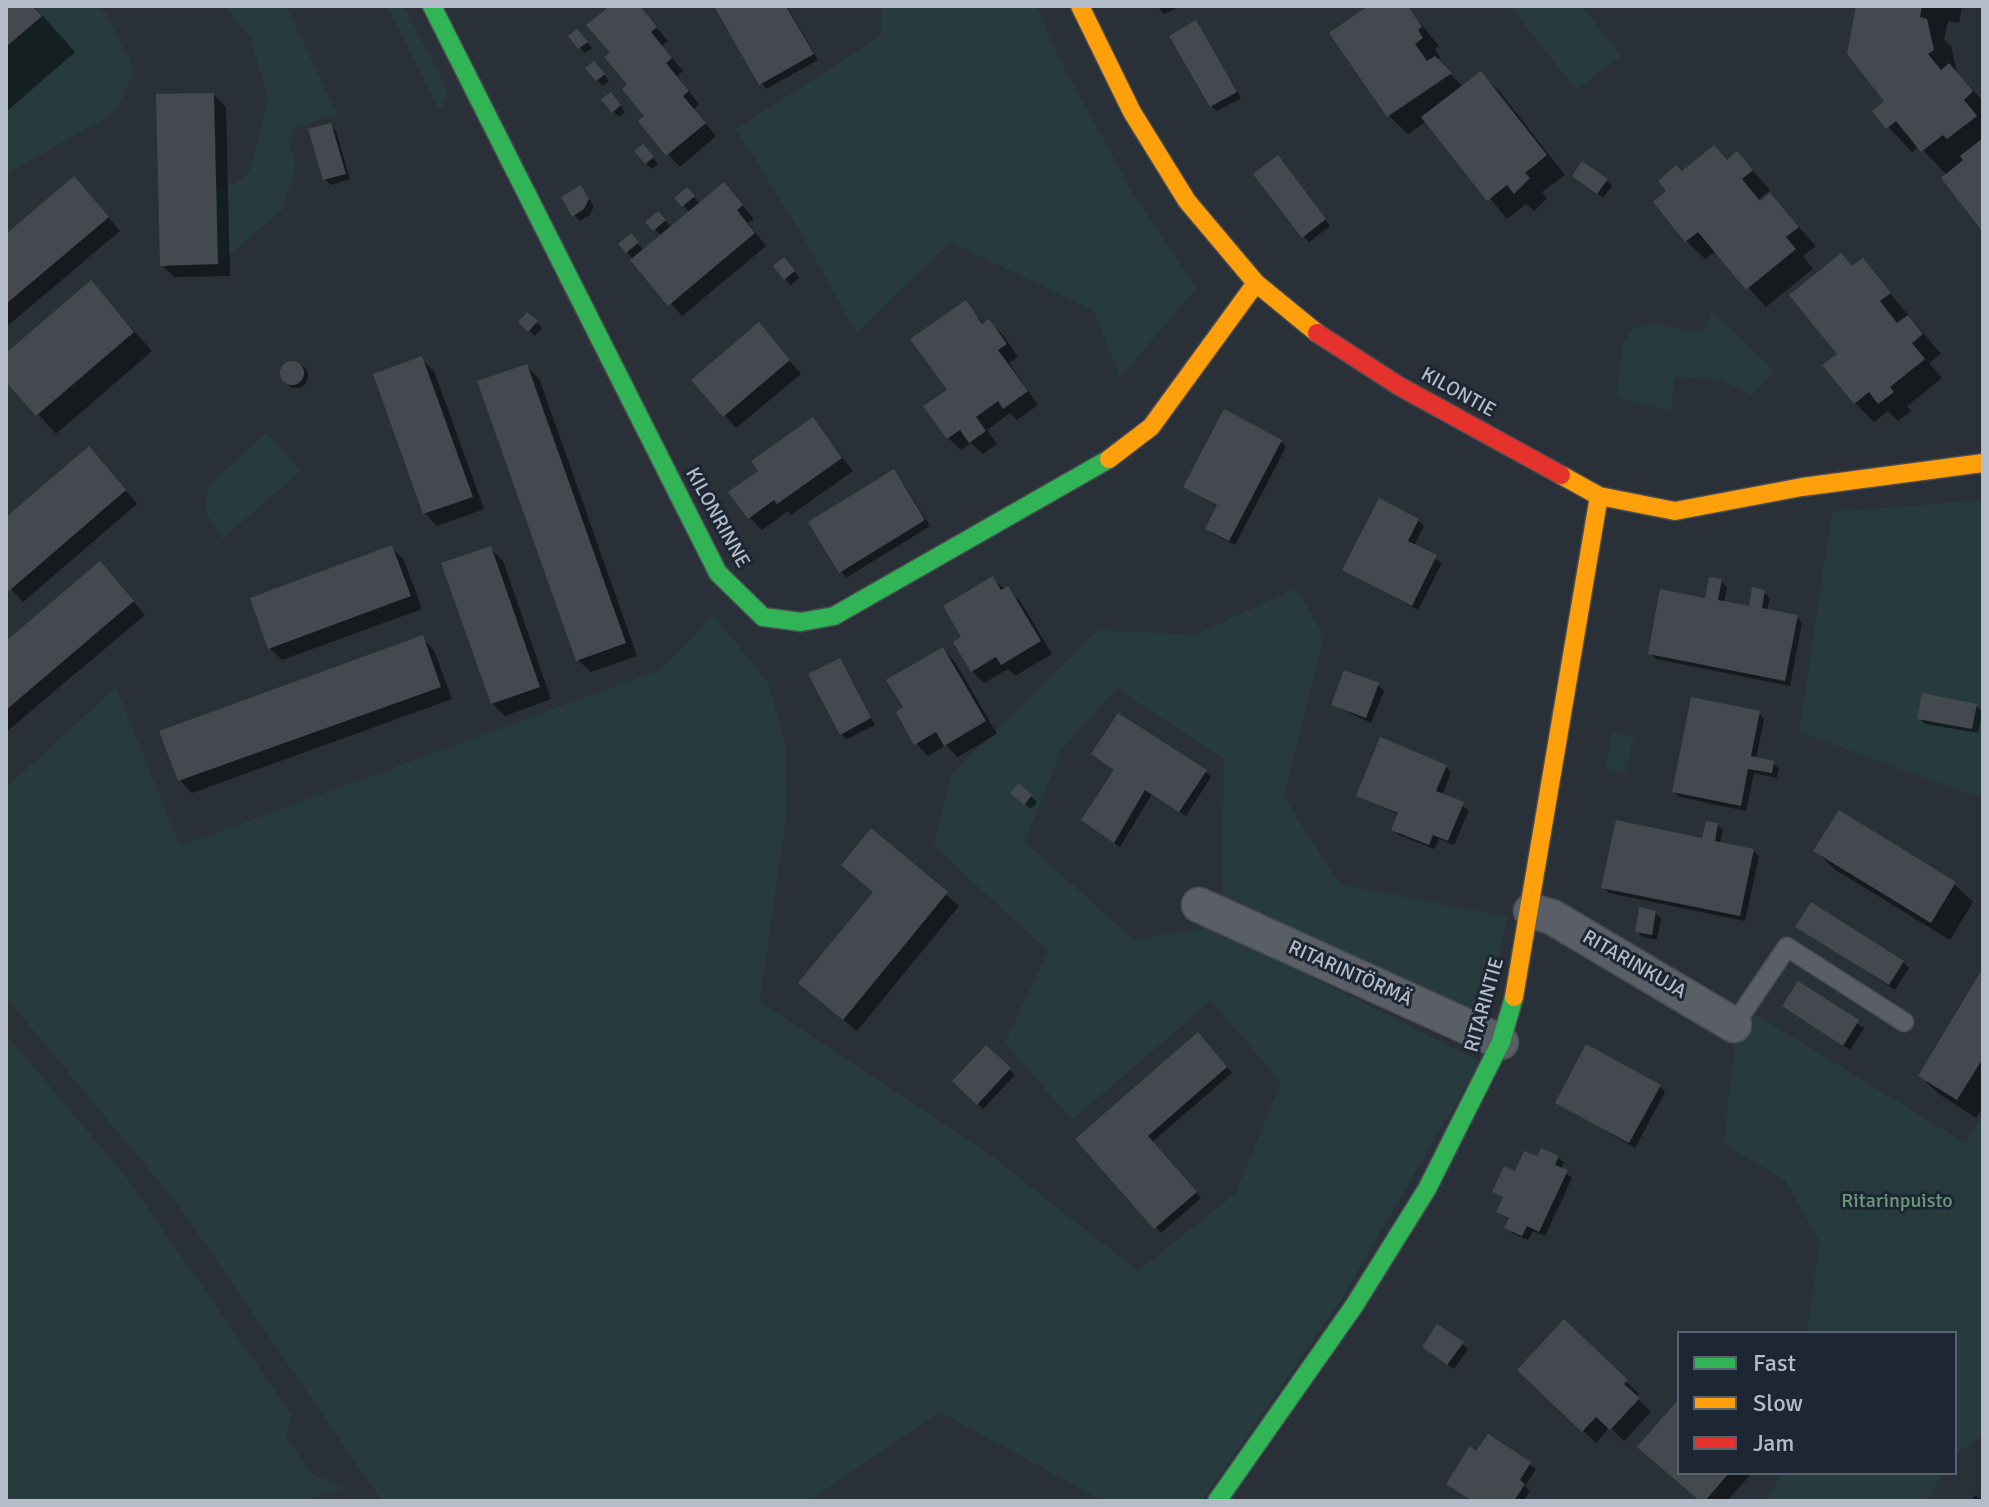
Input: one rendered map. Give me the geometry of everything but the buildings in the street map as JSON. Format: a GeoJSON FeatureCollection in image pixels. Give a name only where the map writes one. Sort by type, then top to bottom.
{"type":"FeatureCollection","features":[{"type":"Feature","properties":{"kind":"street","name":"KILONRINNE"},"geometry":{"type":"LineString","coordinates":[[432,6],[718,573],[763,617],[801,622],[834,616],[1097,468],[1151,427],[1256,283]]}},
{"type":"Feature","properties":{"kind":"street","name":"KILONTIE"},"geometry":{"type":"LineString","coordinates":[[1080,6],[1132,112],[1187,201],[1256,283],[1306,326],[1399,386],[1599,496],[1675,511],[1802,487],[1983,463]]}},
{"type":"Feature","properties":{"kind":"street","name":"RITARINTIE"},"geometry":{"type":"LineString","coordinates":[[1217,1501],[1354,1306],[1427,1189],[1501,1042],[1516,989],[1531,911],[1599,496]]}},
{"type":"Feature","properties":{"kind":"street","name":"RITARINTÖRMÄ"},"geometry":{"type":"LineString","coordinates":[[1199,905],[1501,1042]]}},
{"type":"Feature","properties":{"kind":"street","name":"RITARINKUJA"},"geometry":{"type":"LineString","coordinates":[[1531,911],[1552,917],[1734,1025]]}},
{"type":"Feature","properties":{"kind":"lane"},"geometry":{"type":"LineString","coordinates":[[1734,1025],[1787,947],[1904,1022]]}},
{"type":"Feature","properties":{"kind":"green space"},"geometry":{"type":"Polygon","coordinates":[[[34,6],[98,6],[107,15],[134,71],[116,112],[6,174],[6,47],[41,16],[34,6]]]}},
{"type":"Feature","properties":{"kind":"green space"},"geometry":{"type":"Polygon","coordinates":[[[224,6],[286,6],[337,114],[294,129],[290,145],[296,167],[282,210],[218,264],[216,186],[234,184],[249,173],[268,98],[250,37],[224,6]]]}},
{"type":"Feature","properties":{"kind":"green space"},"geometry":{"type":"Polygon","coordinates":[[[387,6],[404,6],[444,83],[448,95],[440,112],[387,6]]]}},
{"type":"Feature","properties":{"kind":"green space"},"geometry":{"type":"Polygon","coordinates":[[[881,6],[1037,6],[1058,56],[1135,197],[1196,288],[1120,378],[1094,311],[951,242],[856,333],[804,238],[736,129],[881,36],[881,6]]]}},
{"type":"Feature","properties":{"kind":"green space"},"geometry":{"type":"Polygon","coordinates":[[[1510,6],[1582,6],[1621,56],[1576,90],[1510,6]]]}},
{"type":"Feature","properties":{"kind":"green space"},"geometry":{"type":"Polygon","coordinates":[[[1712,311],[1774,371],[1752,395],[1722,380],[1675,377],[1671,411],[1616,398],[1623,343],[1632,329],[1649,323],[1703,333],[1712,311]]]}},
{"type":"Feature","properties":{"kind":"green space"},"geometry":{"type":"Polygon","coordinates":[[[267,433],[301,471],[222,539],[205,511],[209,485],[267,433]]]}},
{"type":"Feature","properties":{"kind":"green space"},"geometry":{"type":"Polygon","coordinates":[[[1983,500],[1983,799],[1799,732],[1832,512],[1983,500]]]}},
{"type":"Feature","properties":{"kind":"green space"},"geometry":{"type":"Polygon","coordinates":[[[1295,588],[1324,635],[1284,797],[1340,884],[1507,917],[1487,1023],[1221,896],[1224,759],[1117,689],[1063,747],[1025,842],[1134,940],[1211,927],[1480,1061],[1341,1300],[1202,1501],[1103,1501],[940,1412],[809,1501],[382,1501],[179,1206],[6,997],[6,788],[116,687],[180,846],[662,669],[713,615],[768,683],[785,743],[787,811],[760,1002],[989,1154],[1138,1271],[1235,1194],[1281,1082],[1211,1001],[1072,1120],[1005,1043],[1048,951],[934,846],[951,775],[1098,630],[1196,635],[1295,588]]]}},
{"type":"Feature","properties":{"kind":"green space"},"geometry":{"type":"Polygon","coordinates":[[[1613,732],[1634,737],[1625,774],[1604,769],[1613,732]]]}},
{"type":"Feature","properties":{"kind":"green space","name":"Ritarinpuisto"},"geometry":{"type":"Polygon","coordinates":[[[1755,1014],[1965,1143],[1983,1114],[1983,1436],[1957,1453],[1957,1331],[1807,1331],[1820,1242],[1785,1180],[1724,1144],[1734,1045],[1755,1014]]]}},
{"type":"Feature","properties":{"kind":"green space"},"geometry":{"type":"Polygon","coordinates":[[[6,1034],[126,1177],[292,1415],[286,1436],[311,1474],[346,1488],[304,1501],[6,1501],[6,1034]]]}},
{"type":"Feature","properties":{"kind":"green space"},"geometry":{"type":"Polygon","coordinates":[[[1781,1475],[1941,1475],[1928,1501],[1766,1501],[1781,1475]]]}},
{"type":"Feature","properties":{"kind":"traffic: fast"},"geometry":{"type":"LineString","coordinates":[[432,6],[718,573],[763,617],[801,622],[834,616],[1109,459]]}},
{"type":"Feature","properties":{"kind":"traffic: fast"},"geometry":{"type":"LineString","coordinates":[[1217,1501],[1354,1306],[1427,1189],[1501,1042],[1514,997]]}},
{"type":"Feature","properties":{"kind":"traffic: slow"},"geometry":{"type":"LineString","coordinates":[[1080,6],[1132,112],[1187,201],[1256,283],[1317,333]]}},
{"type":"Feature","properties":{"kind":"traffic: slow"},"geometry":{"type":"LineString","coordinates":[[1109,459],[1151,427],[1256,283]]}},
{"type":"Feature","properties":{"kind":"traffic: slow"},"geometry":{"type":"LineString","coordinates":[[1561,475],[1599,496],[1675,511],[1802,487],[1983,463]]}},
{"type":"Feature","properties":{"kind":"traffic: slow"},"geometry":{"type":"LineString","coordinates":[[1514,997],[1599,496]]}},
{"type":"Feature","properties":{"kind":"traffic: jam"},"geometry":{"type":"LineString","coordinates":[[1317,333],[1399,386],[1561,475]]}}]}
